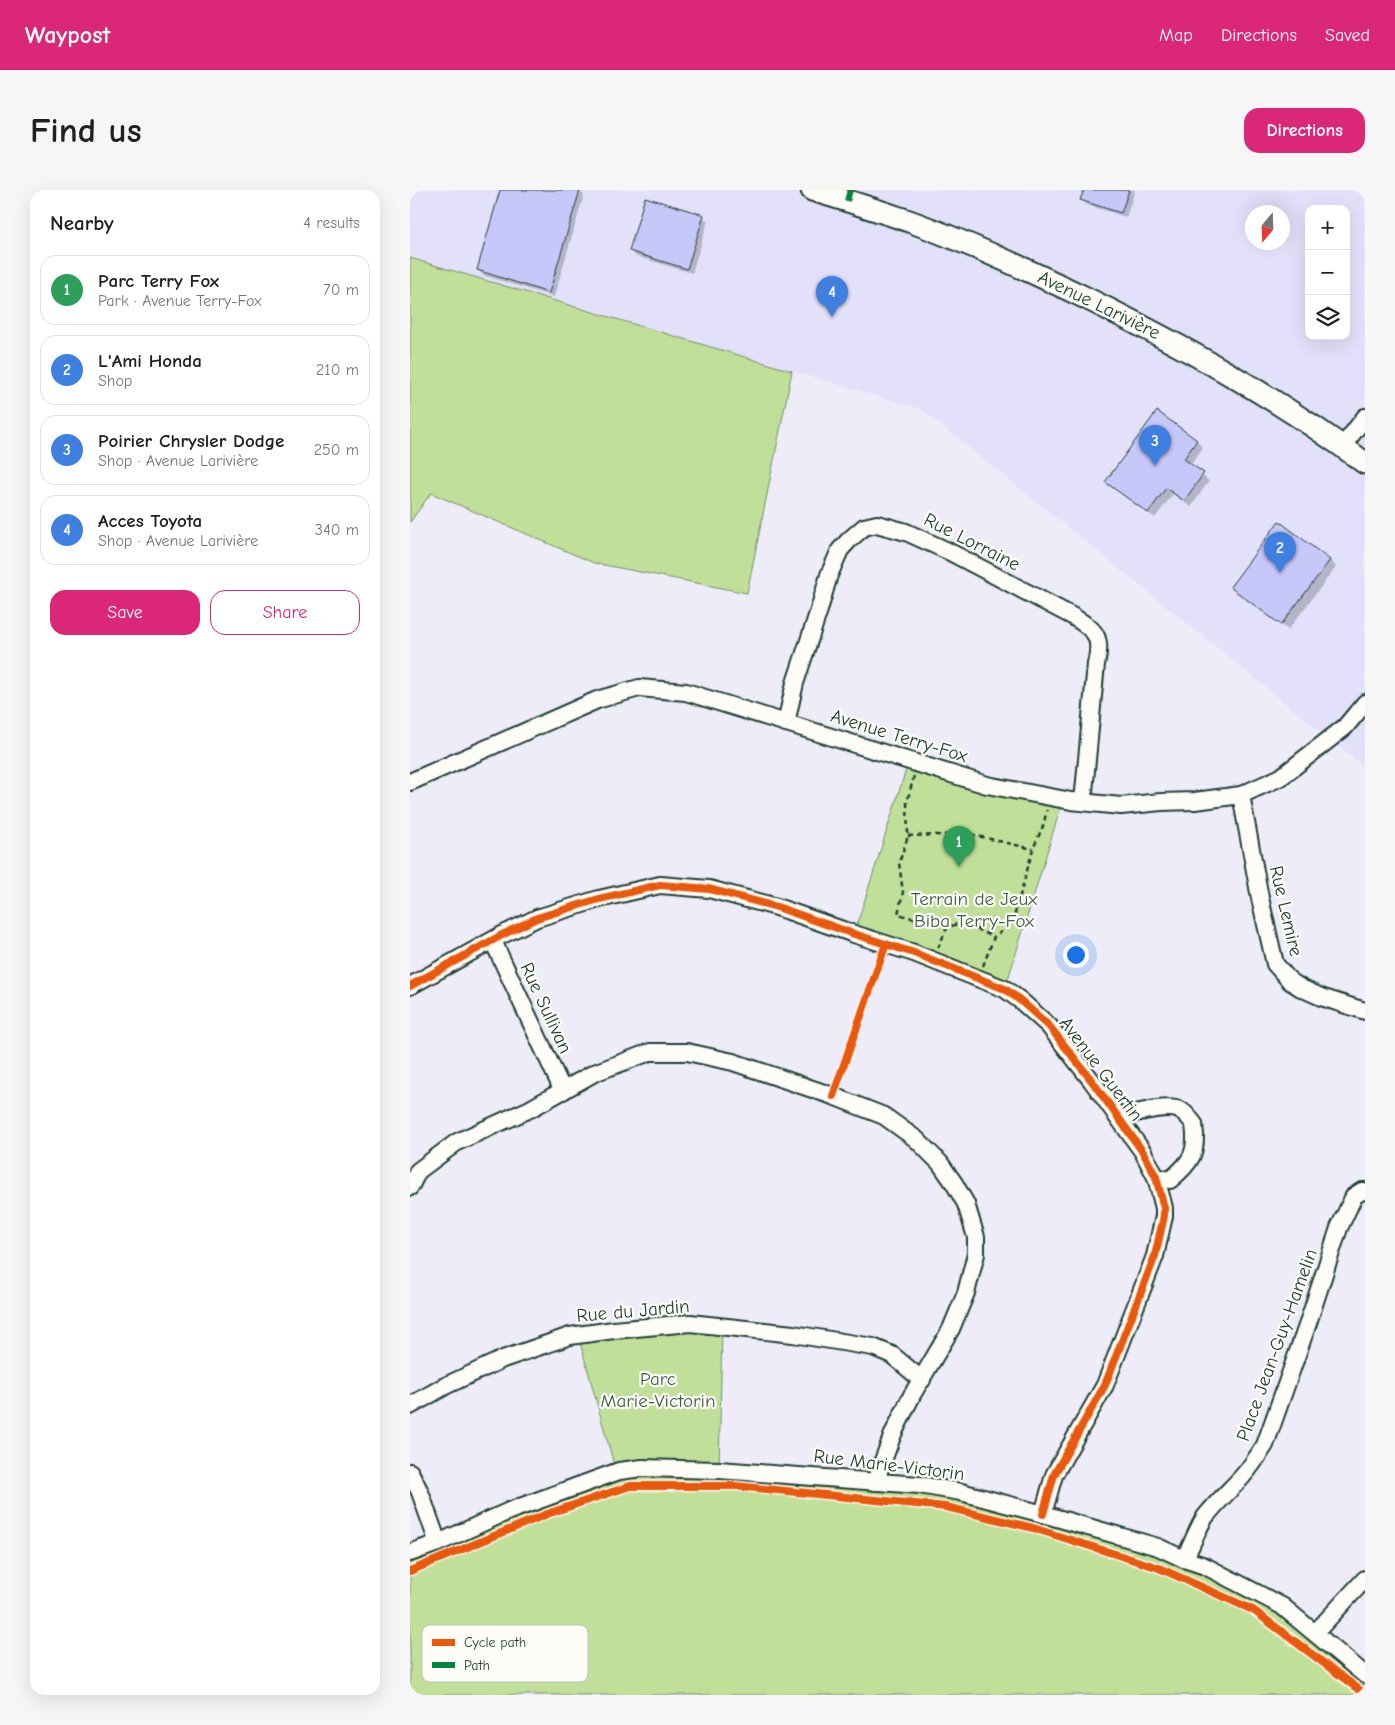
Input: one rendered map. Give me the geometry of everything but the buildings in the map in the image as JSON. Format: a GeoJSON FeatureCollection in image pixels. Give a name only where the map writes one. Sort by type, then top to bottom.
{"type":"FeatureCollection","features":[{"type":"Feature","properties":{"kind":"main road","name":"Avenue Larivière"},"geometry":{"type":"LineString","coordinates":[[812,190],[966,242],[1023,268],[1186,349],[1259,392],[1365,463]]}},
{"type":"Feature","properties":{"kind":"street"},"geometry":{"type":"LineString","coordinates":[[1342,446],[1365,417]]}},
{"type":"Feature","properties":{"kind":"street","name":"Rue Lorraine"},"geometry":{"type":"LineString","coordinates":[[786,723],[795,683],[829,575],[840,550],[864,527],[877,524],[889,526],[950,552],[1072,616],[1094,630],[1099,642],[1100,651],[1096,664],[1083,802]]}},
{"type":"Feature","properties":{"kind":"street","name":"Avenue Terry-Fox"},"geometry":{"type":"LineString","coordinates":[[410,782],[597,700],[639,688],[686,692],[988,785],[1071,801],[1121,806],[1161,802],[1195,802],[1242,795],[1281,777],[1345,727],[1365,703]]}},
{"type":"Feature","properties":{"kind":"street","name":"Rue Lemire"},"geometry":{"type":"LineString","coordinates":[[1242,795],[1260,898],[1275,964],[1290,981],[1301,988],[1365,1011]]}},
{"type":"Feature","properties":{"kind":"street","name":"Avenue Guertin"},"geometry":{"type":"LineString","coordinates":[[410,986],[528,922],[599,899],[660,885],[670,885],[709,889],[777,907],[914,953],[1005,989],[1021,1001],[1049,1026],[1092,1081],[1143,1152],[1156,1177],[1162,1197],[1164,1216],[1155,1256],[1104,1385],[1054,1475],[1043,1514]]}},
{"type":"Feature","properties":{"kind":"street","name":"Rue Sullivan"},"geometry":{"type":"LineString","coordinates":[[492,942],[563,1091]]}},
{"type":"Feature","properties":{"kind":"street"},"geometry":{"type":"LineString","coordinates":[[410,1186],[418,1171],[457,1142],[530,1109],[594,1073],[650,1052],[687,1052],[733,1062],[833,1096],[884,1116],[916,1139],[940,1163],[954,1183],[966,1204],[976,1237],[976,1254],[966,1293],[951,1329],[912,1395],[893,1434],[875,1482]]}},
{"type":"Feature","properties":{"kind":"street","name":"Avenue Guertin"},"geometry":{"type":"LineString","coordinates":[[1117,1117],[1156,1109],[1173,1109],[1181,1110],[1194,1124],[1195,1148],[1191,1160],[1170,1180],[1156,1177]]}},
{"type":"Feature","properties":{"kind":"street","name":"Place Jean-Guy-Hamelin"},"geometry":{"type":"LineString","coordinates":[[1184,1559],[1206,1517],[1244,1475],[1265,1445],[1313,1309],[1339,1228],[1354,1196],[1365,1191]]}},
{"type":"Feature","properties":{"kind":"street","name":"Rue du Jardin"},"geometry":{"type":"LineString","coordinates":[[410,1406],[445,1386],[503,1359],[570,1336],[690,1323],[793,1334],[873,1347],[892,1355],[922,1380]]}},
{"type":"Feature","properties":{"kind":"street","name":"Rue Marie-Victorin"},"geometry":{"type":"LineString","coordinates":[[410,1553],[438,1543],[509,1511],[619,1471],[642,1468],[719,1470],[919,1485],[961,1492],[1043,1514],[1158,1548],[1205,1566],[1282,1606],[1365,1675]]}},
{"type":"Feature","properties":{"kind":"street"},"geometry":{"type":"LineString","coordinates":[[410,1472],[420,1492],[438,1543]]}},
{"type":"Feature","properties":{"kind":"street"},"geometry":{"type":"LineString","coordinates":[[1315,1633],[1365,1579]]}},
{"type":"Feature","properties":{"kind":"path"},"geometry":{"type":"LineString","coordinates":[[917,763],[907,802],[908,836],[899,863],[903,892],[898,914],[947,928],[962,922],[994,937]]}},
{"type":"Feature","properties":{"kind":"path"},"geometry":{"type":"LineString","coordinates":[[978,978],[994,937],[1012,924],[1033,849],[1043,826],[1050,797]]}},
{"type":"Feature","properties":{"kind":"path"},"geometry":{"type":"LineString","coordinates":[[908,836],[969,834],[1033,849]]}},
{"type":"Feature","properties":{"kind":"path"},"geometry":{"type":"LineString","coordinates":[[933,961],[947,928]]}},
{"type":"Feature","properties":{"kind":"shaded area"},"geometry":{"type":"Polygon","coordinates":[[[410,190],[1365,190],[1365,767],[921,409],[410,258],[410,190]]]}},
{"type":"Feature","properties":{"kind":"green space"},"geometry":{"type":"Polygon","coordinates":[[[410,258],[792,371],[747,593],[594,563],[431,493],[410,522],[410,258]]]}},
{"type":"Feature","properties":{"kind":"green space","name":"Terrain de Jeux Biba Terry-Fox"},"geometry":{"type":"Polygon","coordinates":[[[909,760],[1063,800],[1005,989],[854,934],[909,760]]]}},
{"type":"Feature","properties":{"kind":"green space","name":"Parc Marie-Victorin"},"geometry":{"type":"Polygon","coordinates":[[[722,1327],[719,1470],[830,1478],[1043,1514],[1241,1584],[1365,1675],[1365,1695],[410,1695],[410,1553],[616,1472],[578,1335],[722,1327]]]}},
{"type":"Feature","properties":{"kind":"marked path"},"geometry":{"type":"LineString","coordinates":[[847,201],[850,190]]}},
{"type":"Feature","properties":{"kind":"cycle path"},"geometry":{"type":"LineString","coordinates":[[410,986],[502,935],[537,918],[599,899],[660,885],[709,889],[777,907],[914,953],[1005,989],[1021,1001],[1049,1026],[1092,1081],[1143,1152],[1156,1177],[1164,1208],[1155,1256],[1105,1385],[1054,1475],[1043,1514]]}},
{"type":"Feature","properties":{"kind":"cycle path"},"geometry":{"type":"LineString","coordinates":[[833,1096],[886,944]]}},
{"type":"Feature","properties":{"kind":"cycle path"},"geometry":{"type":"LineString","coordinates":[[410,1571],[547,1514],[630,1486],[736,1486],[946,1507],[1033,1528],[1159,1568],[1253,1610],[1365,1694]]}},
{"type":"Feature","properties":{"kind":"place","name":"Acces Toyota"},"geometry":{"type":"Point","coordinates":[832,317]}},
{"type":"Feature","properties":{"kind":"place","name":"Poirier Chrysler Dodge"},"geometry":{"type":"Point","coordinates":[1155,466]}},
{"type":"Feature","properties":{"kind":"place","name":"L'Ami Honda"},"geometry":{"type":"Point","coordinates":[1280,573]}},
{"type":"Feature","properties":{"kind":"place","name":"Parc Terry Fox"},"geometry":{"type":"Point","coordinates":[959,867]}}]}
